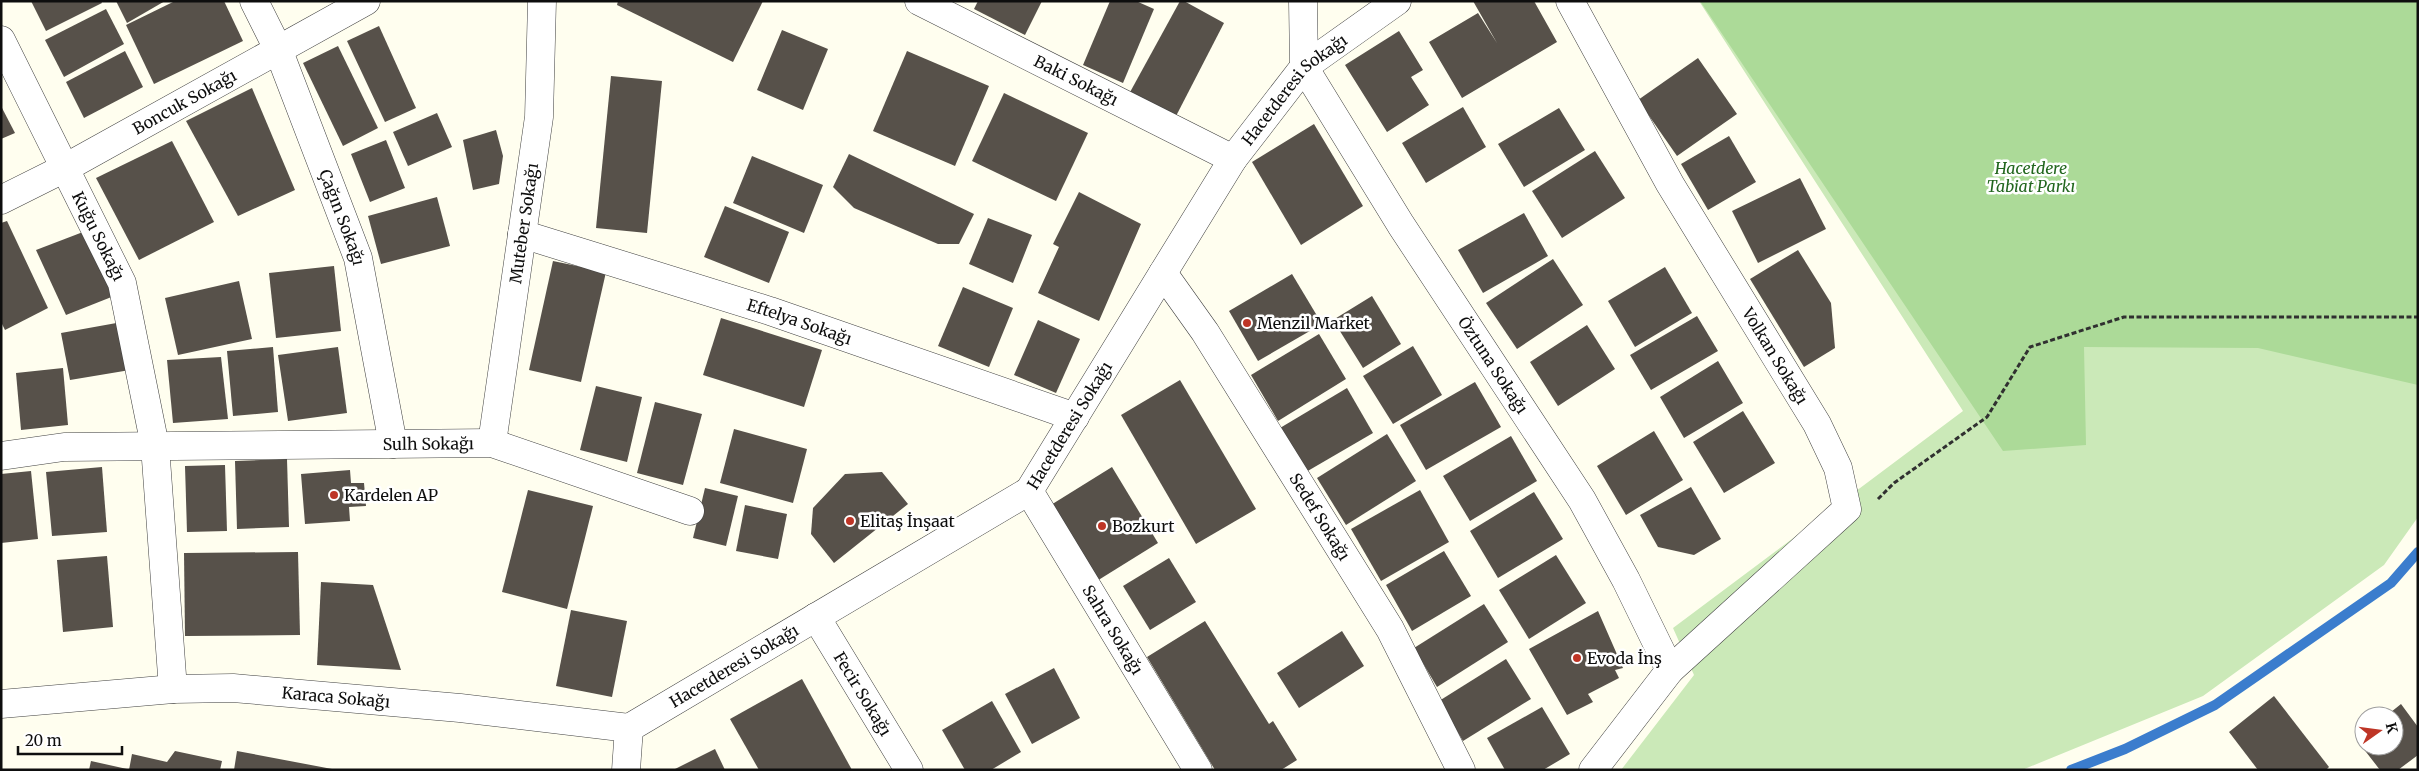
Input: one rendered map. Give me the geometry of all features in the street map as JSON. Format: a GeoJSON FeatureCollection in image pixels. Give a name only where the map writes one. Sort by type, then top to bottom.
{"type":"FeatureCollection","features":[{"type":"Feature","properties":{"kind":"street","name":"Çağın Sokağı"},"geometry":{"type":"LineString","coordinates":[[254,1],[278,49],[358,258],[393,444]]}},
{"type":"Feature","properties":{"kind":"street","name":"Boncuk Sokağı"},"geometry":{"type":"LineString","coordinates":[[1,200],[64,168],[366,1]]}},
{"type":"Feature","properties":{"kind":"street","name":"Muteber Sokağı"},"geometry":{"type":"LineString","coordinates":[[492,443],[539,117],[542,1]]}},
{"type":"Feature","properties":{"kind":"street","name":"Baki Sokağı"},"geometry":{"type":"LineString","coordinates":[[919,1],[1234,159]]}},
{"type":"Feature","properties":{"kind":"street"},"geometry":{"type":"LineString","coordinates":[[1303,1],[1304,67]]}},
{"type":"Feature","properties":{"kind":"street","name":"Hacetderesi Sokağı"},"geometry":{"type":"LineString","coordinates":[[629,728],[1029,491],[1234,159],[1304,67],[1397,1]]}},
{"type":"Feature","properties":{"kind":"street","name":"Volkan Sokağı"},"geometry":{"type":"LineString","coordinates":[[1570,1],[1670,184],[1817,424],[1838,468],[1847,509],[1670,670]]}},
{"type":"Feature","properties":{"kind":"street","name":"Kuğu Sokağı"},"geometry":{"type":"LineString","coordinates":[[1,40],[122,283],[154,446]]}},
{"type":"Feature","properties":{"kind":"street","name":"Öztuna Sokağı"},"geometry":{"type":"LineString","coordinates":[[1304,67],[1401,225],[1582,500],[1626,580],[1670,670]]}},
{"type":"Feature","properties":{"kind":"street","name":"Eftelya Sokağı"},"geometry":{"type":"LineString","coordinates":[[522,234],[770,311],[1075,417]]}},
{"type":"Feature","properties":{"kind":"street","name":"Sedef Sokağı"},"geometry":{"type":"LineString","coordinates":[[1163,274],[1205,332],[1390,629],[1461,770]]}},
{"type":"Feature","properties":{"kind":"street","name":"Sulh Sokağı"},"geometry":{"type":"LineString","coordinates":[[1,456],[64,447],[492,443],[690,511]]}},
{"type":"Feature","properties":{"kind":"street"},"geometry":{"type":"LineString","coordinates":[[154,446],[173,689]]}},
{"type":"Feature","properties":{"kind":"street","name":"Sahra Sokağı"},"geometry":{"type":"LineString","coordinates":[[1029,491],[1198,770]]}},
{"type":"Feature","properties":{"kind":"street","name":"Fecir Sokağı"},"geometry":{"type":"LineString","coordinates":[[816,618],[909,770]]}},
{"type":"Feature","properties":{"kind":"street"},"geometry":{"type":"LineString","coordinates":[[1593,770],[1670,670]]}},
{"type":"Feature","properties":{"kind":"street","name":"Karaca Sokağı"},"geometry":{"type":"LineString","coordinates":[[1,704],[173,689],[234,688],[460,708],[629,728]]}},
{"type":"Feature","properties":{"kind":"street"},"geometry":{"type":"LineString","coordinates":[[626,770],[629,728]]}},
{"type":"Feature","properties":{"kind":"path"},"geometry":{"type":"LineString","coordinates":[[1873,504],[1894,483],[1988,417],[2030,347],[2124,317],[2418,317]]}},
{"type":"Feature","properties":{"kind":"green space"},"geometry":{"type":"Polygon","coordinates":[[[1699,1],[2418,1],[2418,517],[2384,565],[2203,696],[2022,770],[1621,770],[1694,675],[1673,628],[1963,411],[1699,1]]]}},
{"type":"Feature","properties":{"kind":"green space","name":"Hacetdere Tabiat Parkı"},"geometry":{"type":"Polygon","coordinates":[[[1700,1],[2418,1],[2418,385],[2258,348],[2084,347],[2086,445],[2003,451],[1700,1]]]}},
{"type":"Feature","properties":{"kind":"building"},"geometry":{"type":"Polygon","coordinates":[[[31,1],[101,1],[102,3],[46,31],[31,1]]]}},
{"type":"Feature","properties":{"kind":"building"},"geometry":{"type":"Polygon","coordinates":[[[116,1],[165,1],[127,23],[116,1]]]}},
{"type":"Feature","properties":{"kind":"building"},"geometry":{"type":"Polygon","coordinates":[[[175,1],[224,1],[243,41],[154,84],[126,25],[175,1]]]}},
{"type":"Feature","properties":{"kind":"building"},"geometry":{"type":"Polygon","coordinates":[[[618,1],[763,1],[733,62],[617,5],[618,1]]]}},
{"type":"Feature","properties":{"kind":"building"},"geometry":{"type":"Polygon","coordinates":[[[978,1],[1042,1],[1025,35],[974,9],[978,1]]]}},
{"type":"Feature","properties":{"kind":"building"},"geometry":{"type":"Polygon","coordinates":[[[1110,1],[1136,1],[1154,9],[1123,83],[1083,65],[1110,1]]]}},
{"type":"Feature","properties":{"kind":"building"},"geometry":{"type":"Polygon","coordinates":[[[1180,1],[1184,1],[1224,23],[1175,118],[1129,94],[1180,1]]]}},
{"type":"Feature","properties":{"kind":"building"},"geometry":{"type":"Polygon","coordinates":[[[1473,1],[1534,1],[1557,42],[1462,98],[1429,42],[1478,13],[1497,43],[1473,1]]]}},
{"type":"Feature","properties":{"kind":"building"},"geometry":{"type":"Polygon","coordinates":[[[106,9],[124,44],[64,77],[45,40],[106,9]]]}},
{"type":"Feature","properties":{"kind":"building"},"geometry":{"type":"Polygon","coordinates":[[[379,26],[416,108],[385,122],[347,41],[379,26]]]}},
{"type":"Feature","properties":{"kind":"building"},"geometry":{"type":"Polygon","coordinates":[[[782,30],[828,49],[803,110],[757,90],[782,30]]]}},
{"type":"Feature","properties":{"kind":"building"},"geometry":{"type":"Polygon","coordinates":[[[1399,31],[1423,70],[1411,77],[1429,105],[1387,132],[1345,65],[1399,31]]]}},
{"type":"Feature","properties":{"kind":"building"},"geometry":{"type":"Polygon","coordinates":[[[338,46],[378,128],[343,146],[303,63],[338,46]]]}},
{"type":"Feature","properties":{"kind":"building"},"geometry":{"type":"Polygon","coordinates":[[[125,51],[143,87],[84,118],[66,82],[125,51]]]}},
{"type":"Feature","properties":{"kind":"building"},"geometry":{"type":"Polygon","coordinates":[[[907,51],[989,86],[955,166],[873,131],[907,51]]]}},
{"type":"Feature","properties":{"kind":"building"},"geometry":{"type":"Polygon","coordinates":[[[1698,58],[1737,114],[1677,156],[1638,100],[1698,58]]]}},
{"type":"Feature","properties":{"kind":"building"},"geometry":{"type":"Polygon","coordinates":[[[611,76],[662,81],[647,233],[596,228],[611,76]]]}},
{"type":"Feature","properties":{"kind":"building"},"geometry":{"type":"Polygon","coordinates":[[[252,88],[295,190],[238,216],[186,121],[252,88]]]}},
{"type":"Feature","properties":{"kind":"building"},"geometry":{"type":"Polygon","coordinates":[[[1004,93],[1088,133],[1056,201],[972,161],[1004,93]]]}},
{"type":"Feature","properties":{"kind":"building"},"geometry":{"type":"Polygon","coordinates":[[[1,106],[15,133],[1,139],[1,106]]]}},
{"type":"Feature","properties":{"kind":"building"},"geometry":{"type":"Polygon","coordinates":[[[1463,107],[1486,147],[1426,183],[1402,143],[1463,107]]]}},
{"type":"Feature","properties":{"kind":"building"},"geometry":{"type":"Polygon","coordinates":[[[1559,108],[1585,150],[1524,187],[1498,144],[1559,108]]]}},
{"type":"Feature","properties":{"kind":"building"},"geometry":{"type":"Polygon","coordinates":[[[437,113],[452,147],[408,166],[393,132],[437,113]]]}},
{"type":"Feature","properties":{"kind":"building"},"geometry":{"type":"Polygon","coordinates":[[[1314,124],[1363,206],[1301,245],[1252,162],[1314,124]]]}},
{"type":"Feature","properties":{"kind":"building"},"geometry":{"type":"Polygon","coordinates":[[[496,130],[503,156],[499,184],[473,190],[463,140],[496,130]]]}},
{"type":"Feature","properties":{"kind":"building"},"geometry":{"type":"Polygon","coordinates":[[[1729,136],[1756,182],[1708,210],[1681,164],[1729,136]]]}},
{"type":"Feature","properties":{"kind":"building"},"geometry":{"type":"Polygon","coordinates":[[[386,140],[405,188],[370,202],[351,154],[386,140]]]}},
{"type":"Feature","properties":{"kind":"building"},"geometry":{"type":"Polygon","coordinates":[[[172,141],[214,222],[139,260],[96,178],[172,141]]]}},
{"type":"Feature","properties":{"kind":"building"},"geometry":{"type":"Polygon","coordinates":[[[1595,151],[1625,198],[1562,238],[1532,191],[1595,151]]]}},
{"type":"Feature","properties":{"kind":"building"},"geometry":{"type":"Polygon","coordinates":[[[849,154],[974,214],[959,244],[938,244],[854,208],[833,187],[849,154]]]}},
{"type":"Feature","properties":{"kind":"building"},"geometry":{"type":"Polygon","coordinates":[[[752,156],[823,185],[804,233],[733,203],[752,156]]]}},
{"type":"Feature","properties":{"kind":"building"},"geometry":{"type":"Polygon","coordinates":[[[1800,178],[1826,229],[1758,263],[1732,211],[1800,178]]]}},
{"type":"Feature","properties":{"kind":"building"},"geometry":{"type":"Polygon","coordinates":[[[1079,192],[1141,224],[1099,321],[1038,293],[1059,247],[1053,244],[1079,192]]]}},
{"type":"Feature","properties":{"kind":"building"},"geometry":{"type":"Polygon","coordinates":[[[437,197],[450,246],[381,264],[368,216],[437,197]]]}},
{"type":"Feature","properties":{"kind":"building"},"geometry":{"type":"Polygon","coordinates":[[[725,206],[789,232],[769,283],[704,257],[725,206]]]}},
{"type":"Feature","properties":{"kind":"building"},"geometry":{"type":"Polygon","coordinates":[[[1524,213],[1548,256],[1483,293],[1458,250],[1524,213]]]}},
{"type":"Feature","properties":{"kind":"building"},"geometry":{"type":"Polygon","coordinates":[[[988,218],[1032,235],[1013,283],[969,264],[988,218]]]}},
{"type":"Feature","properties":{"kind":"building"},"geometry":{"type":"Polygon","coordinates":[[[7,221],[48,308],[5,330],[1,322],[1,223],[7,221]]]}},
{"type":"Feature","properties":{"kind":"building"},"geometry":{"type":"Polygon","coordinates":[[[83,232],[114,296],[66,315],[36,250],[83,232]]]}},
{"type":"Feature","properties":{"kind":"building"},"geometry":{"type":"Polygon","coordinates":[[[1798,250],[1831,303],[1835,348],[1804,367],[1750,279],[1798,250]]]}},
{"type":"Feature","properties":{"kind":"building"},"geometry":{"type":"Polygon","coordinates":[[[1553,259],[1583,305],[1517,349],[1486,303],[1553,259]]]}},
{"type":"Feature","properties":{"kind":"building"},"geometry":{"type":"Polygon","coordinates":[[[553,261],[606,272],[581,382],[529,370],[553,261]]]}},
{"type":"Feature","properties":{"kind":"building"},"geometry":{"type":"Polygon","coordinates":[[[334,266],[341,331],[276,338],[269,273],[334,266]]]}},
{"type":"Feature","properties":{"kind":"building"},"geometry":{"type":"Polygon","coordinates":[[[1665,267],[1692,313],[1635,347],[1608,301],[1665,267]]]}},
{"type":"Feature","properties":{"kind":"building"},"geometry":{"type":"Polygon","coordinates":[[[1292,274],[1322,324],[1258,361],[1229,311],[1292,274]]]}},
{"type":"Feature","properties":{"kind":"building"},"geometry":{"type":"Polygon","coordinates":[[[239,281],[252,339],[178,355],[165,298],[239,281]]]}},
{"type":"Feature","properties":{"kind":"building"},"geometry":{"type":"Polygon","coordinates":[[[963,287],[1013,308],[989,367],[938,346],[963,287]]]}},
{"type":"Feature","properties":{"kind":"building"},"geometry":{"type":"Polygon","coordinates":[[[1372,296],[1401,344],[1363,368],[1333,320],[1372,296]]]}},
{"type":"Feature","properties":{"kind":"building"},"geometry":{"type":"Polygon","coordinates":[[[1697,316],[1718,351],[1651,390],[1630,355],[1697,316]]]}},
{"type":"Feature","properties":{"kind":"building"},"geometry":{"type":"Polygon","coordinates":[[[721,318],[822,350],[804,407],[703,375],[721,318]]]}},
{"type":"Feature","properties":{"kind":"building"},"geometry":{"type":"Polygon","coordinates":[[[1038,320],[1080,339],[1056,393],[1014,375],[1038,320]]]}},
{"type":"Feature","properties":{"kind":"building"},"geometry":{"type":"Polygon","coordinates":[[[122,322],[130,370],[70,380],[61,333],[122,322]]]}},
{"type":"Feature","properties":{"kind":"building"},"geometry":{"type":"Polygon","coordinates":[[[1587,325],[1615,369],[1558,406],[1530,362],[1587,325]]]}},
{"type":"Feature","properties":{"kind":"building"},"geometry":{"type":"Polygon","coordinates":[[[1319,334],[1346,379],[1278,421],[1251,375],[1319,334]]]}},
{"type":"Feature","properties":{"kind":"building"},"geometry":{"type":"Polygon","coordinates":[[[1413,346],[1442,395],[1393,424],[1363,376],[1413,346]]]}},
{"type":"Feature","properties":{"kind":"building"},"geometry":{"type":"Polygon","coordinates":[[[273,347],[278,412],[233,416],[227,351],[273,347]]]}},
{"type":"Feature","properties":{"kind":"building"},"geometry":{"type":"Polygon","coordinates":[[[338,347],[347,413],[288,421],[278,355],[338,347]]]}},
{"type":"Feature","properties":{"kind":"building"},"geometry":{"type":"Polygon","coordinates":[[[221,357],[228,419],[173,423],[167,360],[221,357]]]}},
{"type":"Feature","properties":{"kind":"building"},"geometry":{"type":"Polygon","coordinates":[[[1718,361],[1743,403],[1684,438],[1660,397],[1718,361]]]}},
{"type":"Feature","properties":{"kind":"building"},"geometry":{"type":"Polygon","coordinates":[[[63,368],[68,425],[21,430],[16,373],[63,368]]]}},
{"type":"Feature","properties":{"kind":"building"},"geometry":{"type":"Polygon","coordinates":[[[1180,380],[1256,509],[1196,544],[1121,415],[1180,380]]]}},
{"type":"Feature","properties":{"kind":"building"},"geometry":{"type":"Polygon","coordinates":[[[1475,382],[1501,427],[1426,470],[1400,425],[1475,382]]]}},
{"type":"Feature","properties":{"kind":"building"},"geometry":{"type":"Polygon","coordinates":[[[596,386],[642,397],[627,462],[580,450],[596,386]]]}},
{"type":"Feature","properties":{"kind":"building"},"geometry":{"type":"Polygon","coordinates":[[[1347,388],[1373,433],[1306,472],[1280,428],[1347,388]]]}},
{"type":"Feature","properties":{"kind":"building"},"geometry":{"type":"Polygon","coordinates":[[[655,402],[702,414],[683,485],[637,473],[655,402]]]}},
{"type":"Feature","properties":{"kind":"building"},"geometry":{"type":"Polygon","coordinates":[[[1743,411],[1775,463],[1724,493],[1693,442],[1743,411]]]}},
{"type":"Feature","properties":{"kind":"building"},"geometry":{"type":"Polygon","coordinates":[[[734,429],[807,449],[793,503],[720,483],[734,429]]]}},
{"type":"Feature","properties":{"kind":"building"},"geometry":{"type":"Polygon","coordinates":[[[1654,431],[1683,480],[1626,515],[1597,466],[1654,431]]]}},
{"type":"Feature","properties":{"kind":"building"},"geometry":{"type":"Polygon","coordinates":[[[1387,434],[1416,481],[1346,525],[1317,478],[1387,434]]]}},
{"type":"Feature","properties":{"kind":"building"},"geometry":{"type":"Polygon","coordinates":[[[1511,436],[1537,481],[1470,521],[1443,476],[1511,436]]]}},
{"type":"Feature","properties":{"kind":"building"},"geometry":{"type":"Polygon","coordinates":[[[287,459],[289,527],[237,529],[235,461],[287,459]]]}},
{"type":"Feature","properties":{"kind":"building"},"geometry":{"type":"Polygon","coordinates":[[[225,465],[227,531],[187,532],[185,466],[225,465]]]}},
{"type":"Feature","properties":{"kind":"building"},"geometry":{"type":"Polygon","coordinates":[[[102,467],[107,532],[52,536],[46,472],[102,467]]]}},
{"type":"Feature","properties":{"kind":"building","name":"Bozkurt"},"geometry":{"type":"Polygon","coordinates":[[[1112,467],[1158,543],[1092,584],[1046,508],[1112,467]]]}},
{"type":"Feature","properties":{"kind":"building","name":"Kardelen AP"},"geometry":{"type":"Polygon","coordinates":[[[350,470],[351,483],[364,483],[366,506],[349,507],[350,521],[305,524],[301,474],[350,470]]]}},
{"type":"Feature","properties":{"kind":"building"},"geometry":{"type":"Polygon","coordinates":[[[31,471],[38,539],[1,543],[1,474],[31,471]]]}},
{"type":"Feature","properties":{"kind":"building","name":"Elitaş İnşaat"},"geometry":{"type":"Polygon","coordinates":[[[882,472],[908,504],[834,563],[811,534],[813,508],[845,474],[882,472]]]}},
{"type":"Feature","properties":{"kind":"building"},"geometry":{"type":"Polygon","coordinates":[[[1691,487],[1721,539],[1694,555],[1658,547],[1640,515],[1691,487]]]}},
{"type":"Feature","properties":{"kind":"building"},"geometry":{"type":"Polygon","coordinates":[[[705,488],[738,496],[726,546],[693,538],[705,488]]]}},
{"type":"Feature","properties":{"kind":"building"},"geometry":{"type":"Polygon","coordinates":[[[528,490],[593,506],[567,609],[502,592],[528,490]]]}},
{"type":"Feature","properties":{"kind":"building"},"geometry":{"type":"Polygon","coordinates":[[[1420,490],[1449,542],[1381,581],[1351,529],[1420,490]]]}},
{"type":"Feature","properties":{"kind":"building"},"geometry":{"type":"Polygon","coordinates":[[[1534,492],[1563,539],[1498,578],[1470,531],[1534,492]]]}},
{"type":"Feature","properties":{"kind":"building"},"geometry":{"type":"Polygon","coordinates":[[[745,505],[787,514],[778,559],[736,551],[745,505]]]}},
{"type":"Feature","properties":{"kind":"building"},"geometry":{"type":"Polygon","coordinates":[[[1444,551],[1471,596],[1412,631],[1386,585],[1444,551]]]}},
{"type":"Feature","properties":{"kind":"building"},"geometry":{"type":"Polygon","coordinates":[[[298,552],[300,635],[185,636],[184,553],[298,552]]]}},
{"type":"Feature","properties":{"kind":"building"},"geometry":{"type":"Polygon","coordinates":[[[1556,555],[1586,603],[1529,639],[1499,590],[1556,555]]]}},
{"type":"Feature","properties":{"kind":"building"},"geometry":{"type":"Polygon","coordinates":[[[107,556],[113,627],[63,632],[57,560],[107,556]]]}},
{"type":"Feature","properties":{"kind":"building"},"geometry":{"type":"Polygon","coordinates":[[[1169,558],[1196,602],[1150,630],[1123,586],[1169,558]]]}},
{"type":"Feature","properties":{"kind":"building"},"geometry":{"type":"Polygon","coordinates":[[[321,582],[373,585],[401,670],[317,665],[321,582]]]}},
{"type":"Feature","properties":{"kind":"building"},"geometry":{"type":"Polygon","coordinates":[[[1484,604],[1508,642],[1437,687],[1414,648],[1484,604]]]}},
{"type":"Feature","properties":{"kind":"building"},"geometry":{"type":"Polygon","coordinates":[[[571,610],[627,621],[612,697],[556,686],[571,610]]]}},
{"type":"Feature","properties":{"kind":"building","name":"Evoda İnş"},"geometry":{"type":"Polygon","coordinates":[[[1598,611],[1623,668],[1615,670],[1619,678],[1588,694],[1593,702],[1567,715],[1529,649],[1598,611]]]}},
{"type":"Feature","properties":{"kind":"building"},"geometry":{"type":"Polygon","coordinates":[[[1205,621],[1269,724],[1273,721],[1297,760],[1281,770],[1215,770],[1147,657],[1205,621]]]}},
{"type":"Feature","properties":{"kind":"building"},"geometry":{"type":"Polygon","coordinates":[[[1342,631],[1364,666],[1299,708],[1277,673],[1342,631]]]}},
{"type":"Feature","properties":{"kind":"building"},"geometry":{"type":"Polygon","coordinates":[[[1506,659],[1531,699],[1463,741],[1439,701],[1506,659]]]}},
{"type":"Feature","properties":{"kind":"building"},"geometry":{"type":"Polygon","coordinates":[[[1054,668],[1080,718],[1032,744],[1005,694],[1054,668]]]}},
{"type":"Feature","properties":{"kind":"building"},"geometry":{"type":"Polygon","coordinates":[[[802,679],[852,770],[759,770],[730,719],[802,679]]]}},
{"type":"Feature","properties":{"kind":"building"},"geometry":{"type":"Polygon","coordinates":[[[2274,696],[2329,767],[2326,770],[2258,770],[2229,732],[2274,696]]]}},
{"type":"Feature","properties":{"kind":"building"},"geometry":{"type":"Polygon","coordinates":[[[992,701],[1021,752],[991,770],[965,770],[942,730],[992,701]]]}},
{"type":"Feature","properties":{"kind":"building"},"geometry":{"type":"Polygon","coordinates":[[[1542,707],[1570,754],[1543,770],[1505,770],[1487,738],[1542,707]]]}},
{"type":"Feature","properties":{"kind":"building"},"geometry":{"type":"Polygon","coordinates":[[[2404,708],[2418,727],[2418,755],[2398,770],[2380,770],[2369,756],[2404,756],[2404,708]]]}},
{"type":"Feature","properties":{"kind":"building"},"geometry":{"type":"Polygon","coordinates":[[[715,749],[725,770],[673,770],[715,749]]]}},
{"type":"Feature","properties":{"kind":"building"},"geometry":{"type":"Polygon","coordinates":[[[175,751],[222,761],[220,770],[129,770],[132,754],[167,762],[175,751]]]}},
{"type":"Feature","properties":{"kind":"building"},"geometry":{"type":"Polygon","coordinates":[[[237,751],[332,769],[332,770],[234,770],[237,751]]]}},
{"type":"Feature","properties":{"kind":"building"},"geometry":{"type":"Polygon","coordinates":[[[91,761],[127,769],[127,770],[89,770],[91,761]]]}},
{"type":"Feature","properties":{"kind":"waterway"},"geometry":{"type":"LineString","coordinates":[[2071,770],[2125,749],[2215,705],[2391,583],[2418,552]]}},
{"type":"Feature","properties":{"kind":"place","name":"Menzil Market"},"geometry":{"type":"Point","coordinates":[1247,323]}},
{"type":"Feature","properties":{"kind":"place","name":"Kardelen AP"},"geometry":{"type":"Point","coordinates":[334,495]}},
{"type":"Feature","properties":{"kind":"place","name":"Elitaş İnşaat"},"geometry":{"type":"Point","coordinates":[850,521]}},
{"type":"Feature","properties":{"kind":"place","name":"Bozkurt"},"geometry":{"type":"Point","coordinates":[1102,526]}},
{"type":"Feature","properties":{"kind":"place","name":"Evoda İnş"},"geometry":{"type":"Point","coordinates":[1577,658]}}]}
